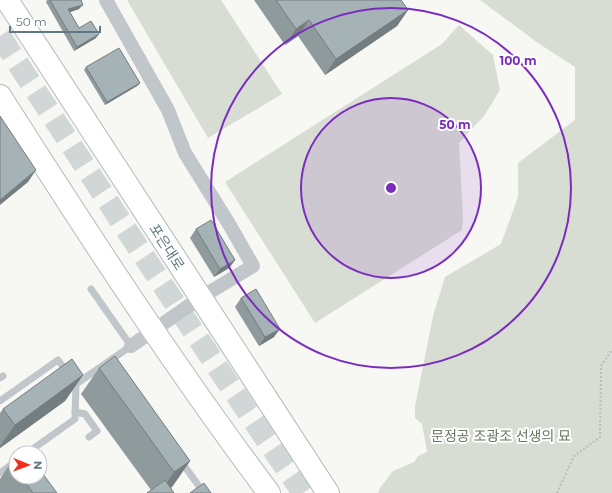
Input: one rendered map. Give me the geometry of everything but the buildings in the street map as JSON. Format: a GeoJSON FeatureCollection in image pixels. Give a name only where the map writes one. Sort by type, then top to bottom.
{"type":"FeatureCollection","features":[{"type":"Feature","properties":{"kind":"main road","name":"포은대로"},"geometry":{"type":"LineString","coordinates":[[8,0],[328,493]]}},
{"type":"Feature","properties":{"kind":"main road"},"geometry":{"type":"LineString","coordinates":[[0,96],[104,259],[219,426],[269,493]]}},
{"type":"Feature","properties":{"kind":"street"},"geometry":{"type":"LineString","coordinates":[[106,0],[168,110],[185,153],[253,266],[200,298],[131,346]]}},
{"type":"Feature","properties":{"kind":"lane"},"geometry":{"type":"LineString","coordinates":[[76,384],[110,365],[131,346],[91,289]]}},
{"type":"Feature","properties":{"kind":"lane"},"geometry":{"type":"LineString","coordinates":[[0,392],[2,400],[58,360],[76,384],[75,419],[38,445]]}},
{"type":"Feature","properties":{"kind":"lane"},"geometry":{"type":"LineString","coordinates":[[75,412],[85,414],[97,431],[89,437]]}},
{"type":"Feature","properties":{"kind":"lane"},"geometry":{"type":"LineString","coordinates":[[177,456],[204,493]]}},
{"type":"Feature","properties":{"kind":"path"},"geometry":{"type":"LineString","coordinates":[[557,493],[574,456],[600,437],[601,366],[612,350]]}},
{"type":"Feature","properties":{"kind":"green space"},"geometry":{"type":"Polygon","coordinates":[[[127,0],[221,0],[282,94],[208,138],[127,0]]]}},
{"type":"Feature","properties":{"kind":"green space","name":"문정공 조광조 선생의 묘"},"geometry":{"type":"Polygon","coordinates":[[[480,0],[612,0],[612,493],[378,493],[393,471],[414,462],[418,456],[427,452],[422,424],[415,418],[415,406],[433,316],[445,277],[501,244],[518,197],[518,163],[575,120],[575,67],[538,43],[480,0]]]}},
{"type":"Feature","properties":{"kind":"green space"},"geometry":{"type":"Polygon","coordinates":[[[459,25],[493,55],[500,90],[484,116],[459,143],[463,218],[462,230],[315,323],[225,182],[442,44],[459,25]]]}},
{"type":"Feature","properties":{"kind":"tunnel"},"geometry":{"type":"LineString","coordinates":[[0,36],[188,323],[303,493]]}}]}
